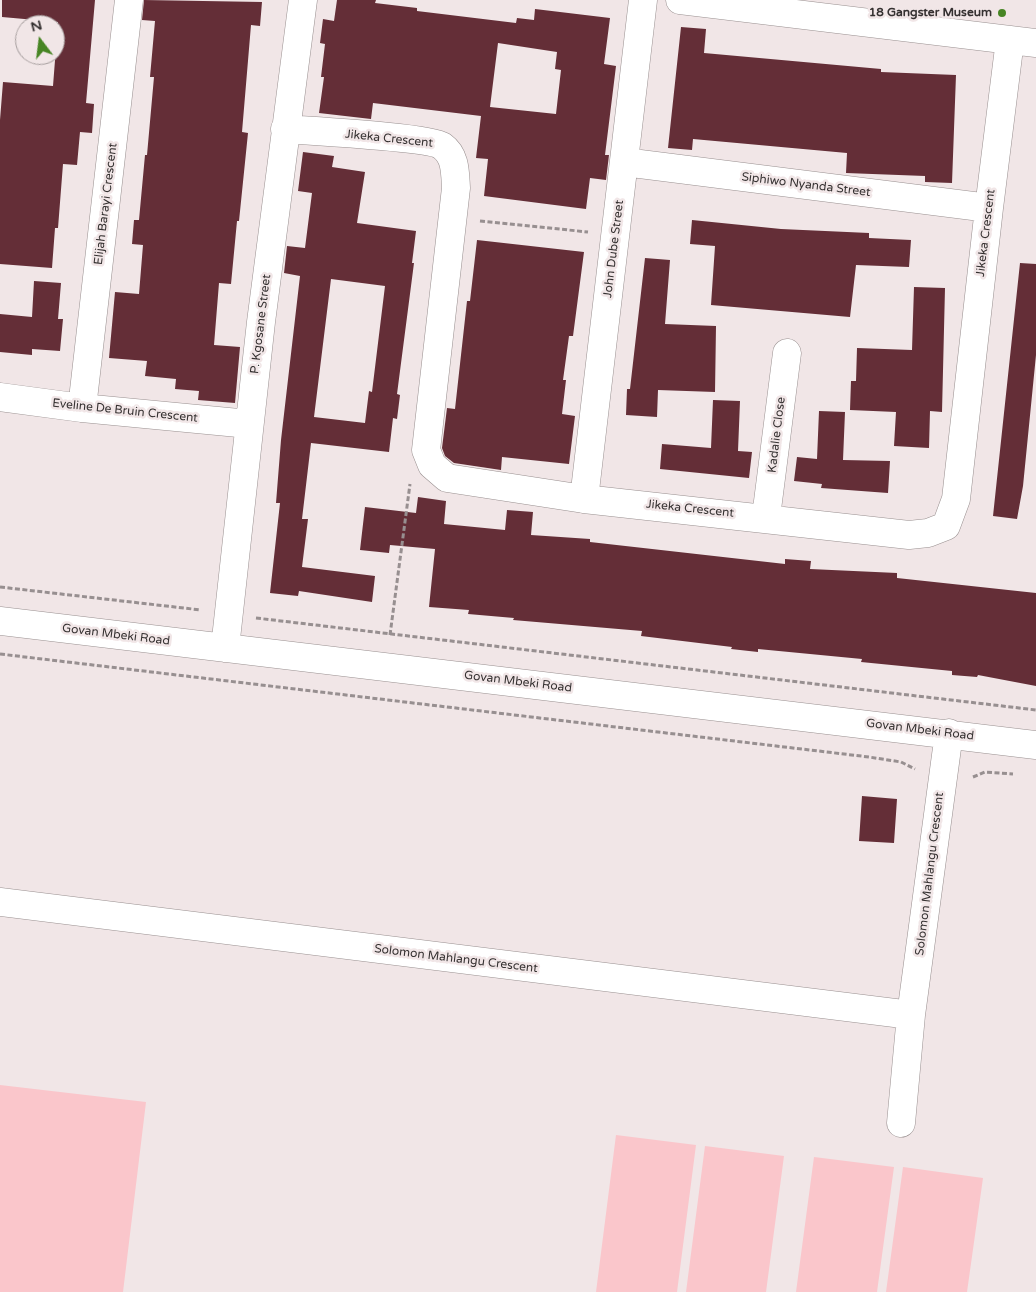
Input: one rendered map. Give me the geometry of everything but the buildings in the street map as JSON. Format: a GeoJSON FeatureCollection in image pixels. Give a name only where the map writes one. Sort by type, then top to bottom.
{"type":"FeatureCollection","features":[{"type":"Feature","properties":{"kind":"street","name":"Elijah Barayi Crescent"},"geometry":{"type":"LineString","coordinates":[[82,408],[129,0]]}},
{"type":"Feature","properties":{"kind":"street","name":"P. Kgosane Street"},"geometry":{"type":"LineString","coordinates":[[225,648],[285,129],[303,0]]}},
{"type":"Feature","properties":{"kind":"street","name":"John Dube Street"},"geometry":{"type":"LineString","coordinates":[[584,498],[643,0]]}},
{"type":"Feature","properties":{"kind":"street"},"geometry":{"type":"LineString","coordinates":[[680,0],[1023,42]]}},
{"type":"Feature","properties":{"kind":"street","name":"Jikeka Crescent"},"geometry":{"type":"LineString","coordinates":[[285,129],[414,140],[441,145],[452,157],[456,188],[426,450],[432,465],[447,478],[584,498],[909,534],[928,533],[946,526],[956,499],[988,208],[1023,42]]}},
{"type":"Feature","properties":{"kind":"street","name":"Siphiwo Nyanda Street"},"geometry":{"type":"LineString","coordinates":[[624,162],[988,208]]}},
{"type":"Feature","properties":{"kind":"street","name":"Kadalie Close"},"geometry":{"type":"LineString","coordinates":[[766,517],[787,353]]}},
{"type":"Feature","properties":{"kind":"street","name":"Eveline De Bruin Crescent"},"geometry":{"type":"LineString","coordinates":[[0,397],[82,408],[250,424]]}},
{"type":"Feature","properties":{"kind":"street","name":"Govan Mbeki Road"},"geometry":{"type":"LineString","coordinates":[[0,621],[949,733],[1036,745]]}},
{"type":"Feature","properties":{"kind":"street","name":"Solomon Mahlangu Crescent"},"geometry":{"type":"LineString","coordinates":[[901,1122],[911,1015],[949,733]]}},
{"type":"Feature","properties":{"kind":"street","name":"Solomon Mahlangu Crescent"},"geometry":{"type":"LineString","coordinates":[[0,902],[911,1015]]}},
{"type":"Feature","properties":{"kind":"path"},"geometry":{"type":"LineString","coordinates":[[452,218],[615,235]]}},
{"type":"Feature","properties":{"kind":"path"},"geometry":{"type":"LineString","coordinates":[[390,635],[410,485],[432,465]]}},
{"type":"Feature","properties":{"kind":"path"},"geometry":{"type":"LineString","coordinates":[[0,588],[1036,710]]}},
{"type":"Feature","properties":{"kind":"path"},"geometry":{"type":"LineString","coordinates":[[0,654],[859,756],[901,762],[917,770]]}},
{"type":"Feature","properties":{"kind":"shaded area"},"geometry":{"type":"Polygon","coordinates":[[[0,1085],[146,1102],[123,1292],[0,1292],[0,1085]]]}},
{"type":"Feature","properties":{"kind":"shaded area"},"geometry":{"type":"Polygon","coordinates":[[[616,1135],[696,1145],[677,1292],[596,1292],[616,1135]]]}},
{"type":"Feature","properties":{"kind":"shaded area"},"geometry":{"type":"Polygon","coordinates":[[[705,1146],[784,1156],[766,1292],[686,1292],[705,1146]]]}},
{"type":"Feature","properties":{"kind":"shaded area"},"geometry":{"type":"Polygon","coordinates":[[[814,1157],[894,1167],[877,1292],[796,1292],[814,1157]]]}},
{"type":"Feature","properties":{"kind":"shaded area"},"geometry":{"type":"Polygon","coordinates":[[[903,1167],[983,1178],[967,1292],[886,1292],[903,1167]]]}},
{"type":"Feature","properties":{"kind":"place","name":"18 Gangster Museum"},"geometry":{"type":"Point","coordinates":[1002,13]}}]}
